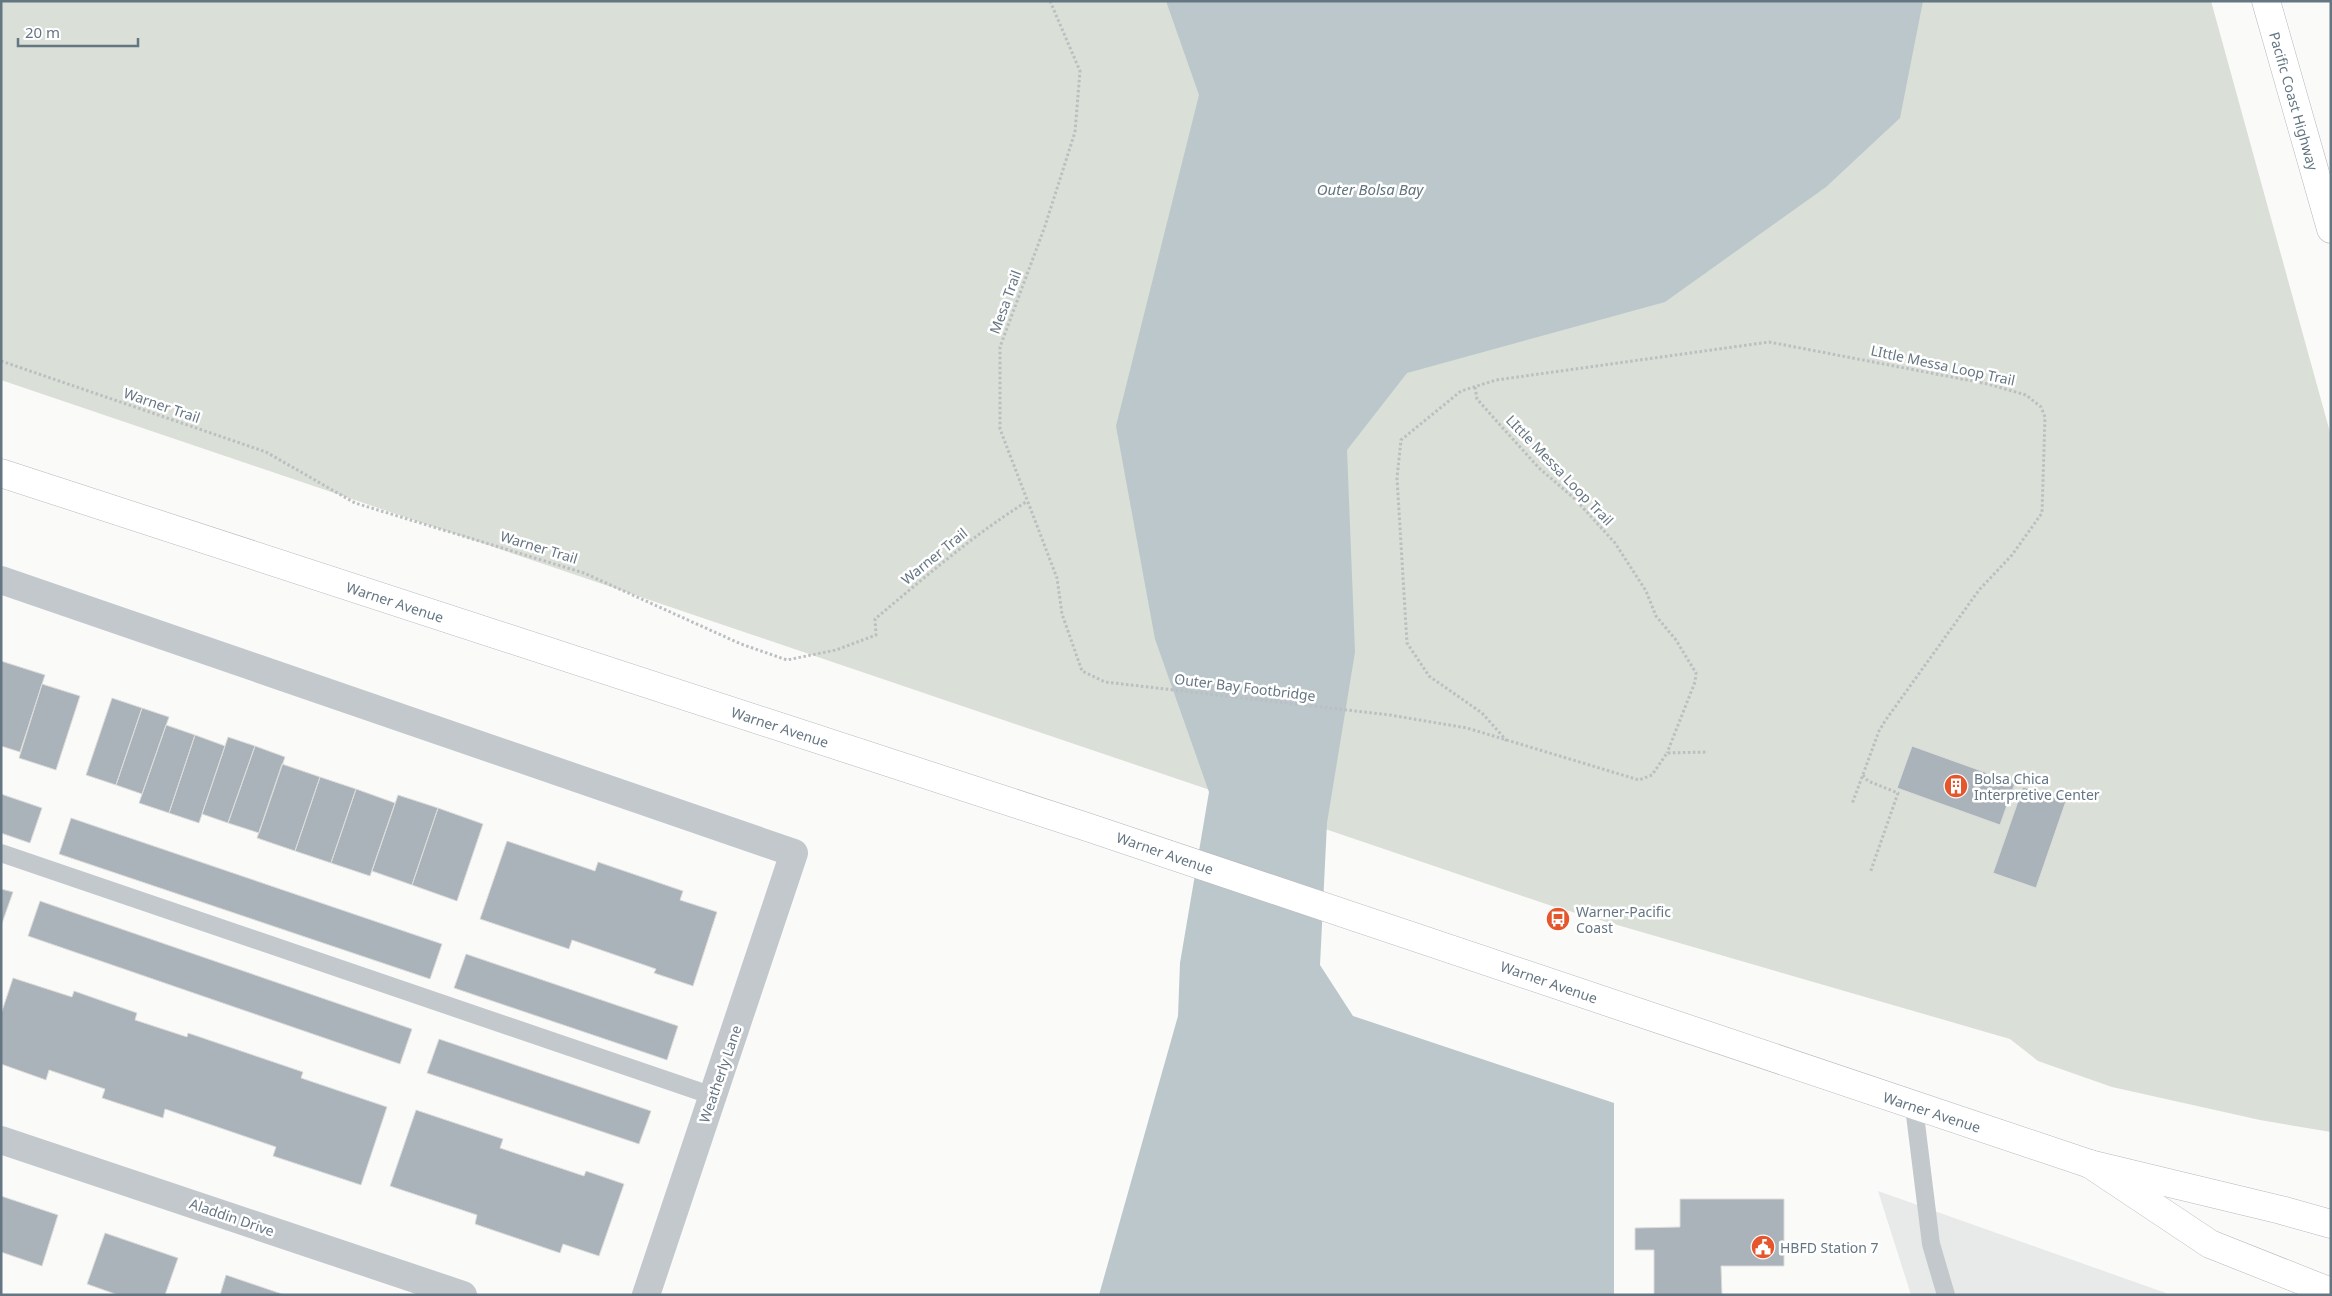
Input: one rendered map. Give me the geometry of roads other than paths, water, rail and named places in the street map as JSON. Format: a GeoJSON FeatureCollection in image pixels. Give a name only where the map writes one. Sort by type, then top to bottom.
{"type":"FeatureCollection","features":[{"type":"Feature","properties":{"kind":"main road","name":"Pacific Coast Highway"},"geometry":{"type":"LineString","coordinates":[[2266,1],[2331,230]]}},
{"type":"Feature","properties":{"kind":"main road","name":"Warner Avenue"},"geometry":{"type":"LineString","coordinates":[[1,473],[1088,827],[1914,1107],[2090,1164],[2281,1210],[2331,1224]]}},
{"type":"Feature","properties":{"kind":"main road"},"geometry":{"type":"LineString","coordinates":[[2090,1164],[2210,1244],[2317,1290]]}},
{"type":"Feature","properties":{"kind":"street","name":"Weatherly Lane"},"geometry":{"type":"LineString","coordinates":[[1,580],[794,853],[646,1295]]}},
{"type":"Feature","properties":{"kind":"street","name":"Aladdin Drive"},"geometry":{"type":"LineString","coordinates":[[1,1140],[463,1295]]}},
{"type":"Feature","properties":{"kind":"lane"},"geometry":{"type":"LineString","coordinates":[[1,853],[713,1096]]}},
{"type":"Feature","properties":{"kind":"lane"},"geometry":{"type":"LineString","coordinates":[[1914,1107],[1932,1244],[1946,1295]]}},
{"type":"Feature","properties":{"kind":"water","name":"Outer Bolsa Bay"},"geometry":{"type":"Polygon","coordinates":[[[1166,1],[1923,1],[1900,118],[1826,187],[1665,302],[1407,373],[1347,450],[1355,652],[1327,823],[1320,965],[1353,1016],[1614,1103],[1614,1295],[1099,1295],[1178,1016],[1180,963],[1209,792],[1155,639],[1116,426],[1199,95],[1166,1]]]}},
{"type":"Feature","properties":{"kind":"place","name":"Bolsa Chica Interpretive Center"},"geometry":{"type":"Point","coordinates":[1956,786]}},
{"type":"Feature","properties":{"kind":"place","name":"Warner-Pacific Coast"},"geometry":{"type":"Point","coordinates":[1558,919]}},
{"type":"Feature","properties":{"kind":"place","name":"HBFD Station 7"},"geometry":{"type":"Point","coordinates":[1763,1247]}}]}
